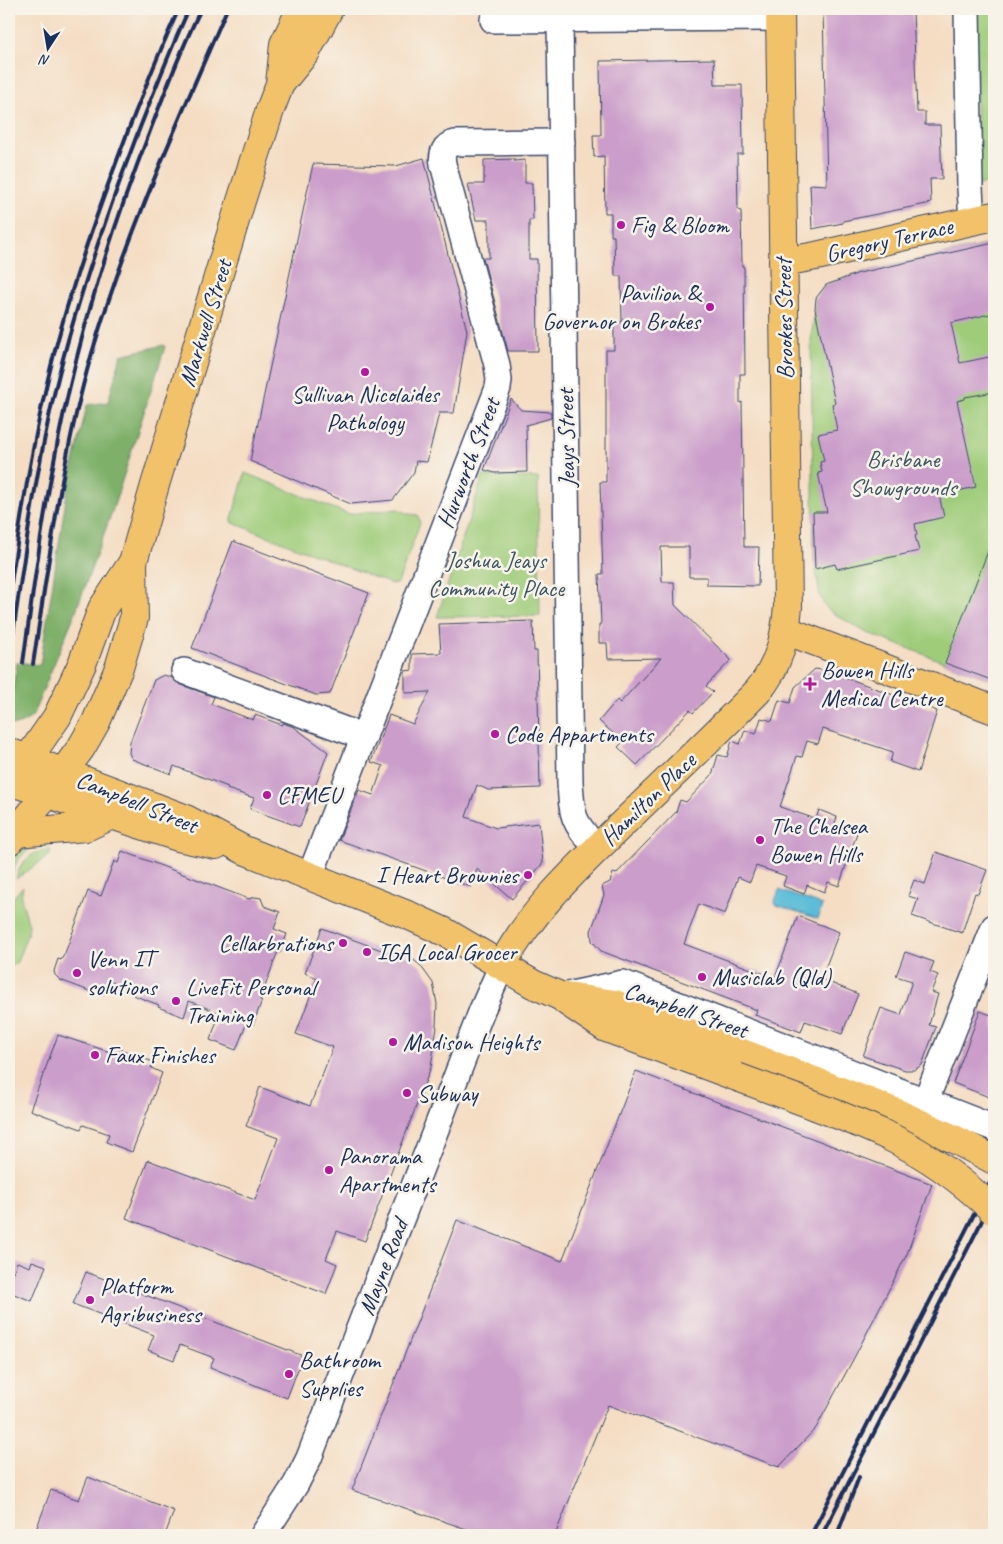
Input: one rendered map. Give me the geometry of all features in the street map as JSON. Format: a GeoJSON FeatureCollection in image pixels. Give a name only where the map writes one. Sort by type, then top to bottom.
{"type":"FeatureCollection","features":[{"type":"Feature","properties":{"kind":"main road","name":"Markwell Street"},"geometry":{"type":"LineString","coordinates":[[10,783],[18,755],[52,725],[68,696],[82,664],[102,609],[133,562],[270,110],[280,84],[284,44],[302,9]]}},
{"type":"Feature","properties":{"kind":"main road","name":"Markwell Street"},"geometry":{"type":"LineString","coordinates":[[280,84],[306,52],[329,9]]}},
{"type":"Feature","properties":{"kind":"main road","name":"Brookes Street"},"geometry":{"type":"LineString","coordinates":[[780,13],[788,601],[785,630]]}},
{"type":"Feature","properties":{"kind":"main road","name":"Gregory Terrace"},"geometry":{"type":"LineString","coordinates":[[783,262],[983,219]]}},
{"type":"Feature","properties":{"kind":"main road","name":"Markwell Street"},"geometry":{"type":"LineString","coordinates":[[12,837],[64,772],[92,729],[120,668],[134,618],[133,562]]}},
{"type":"Feature","properties":{"kind":"main road","name":"Hamilton Place"},"geometry":{"type":"LineString","coordinates":[[502,965],[524,929],[544,903],[597,848],[757,692],[772,670],[785,630]]}},
{"type":"Feature","properties":{"kind":"main road"},"geometry":{"type":"LineString","coordinates":[[785,630],[994,710]]}},
{"type":"Feature","properties":{"kind":"main road","name":"Campbell Street"},"geometry":{"type":"LineString","coordinates":[[18,755],[184,818],[244,850],[410,916],[445,932],[533,984],[560,996]]}},
{"type":"Feature","properties":{"kind":"main road","name":"Campbell Street"},"geometry":{"type":"LineString","coordinates":[[10,783],[178,837],[244,850]]}},
{"type":"Feature","properties":{"kind":"main road"},"geometry":{"type":"LineString","coordinates":[[12,837],[86,827],[112,815]]}},
{"type":"Feature","properties":{"kind":"main road"},"geometry":{"type":"LineString","coordinates":[[560,996],[606,1028],[895,1112],[994,1160]]}},
{"type":"Feature","properties":{"kind":"main road"},"geometry":{"type":"LineString","coordinates":[[742,1066],[843,1117],[889,1137],[954,1176],[994,1211]]}},
{"type":"Feature","properties":{"kind":"street"},"geometry":{"type":"LineString","coordinates":[[968,9],[970,188],[983,219]]}},
{"type":"Feature","properties":{"kind":"street"},"geometry":{"type":"LineString","coordinates":[[493,20],[560,20],[780,13]]}},
{"type":"Feature","properties":{"kind":"street","name":"Jeays Street"},"geometry":{"type":"LineString","coordinates":[[560,20],[571,798],[573,816],[577,825],[597,848]]}},
{"type":"Feature","properties":{"kind":"street","name":"Hurworth Street"},"geometry":{"type":"LineString","coordinates":[[310,876],[499,380],[497,365],[443,164],[443,154],[448,145],[455,143],[562,142]]}},
{"type":"Feature","properties":{"kind":"street"},"geometry":{"type":"LineString","coordinates":[[184,671],[364,737]]}},
{"type":"Feature","properties":{"kind":"street"},"geometry":{"type":"LineString","coordinates":[[926,1100],[994,927]]}},
{"type":"Feature","properties":{"kind":"street","name":"Mayne Road"},"geometry":{"type":"LineString","coordinates":[[263,1535],[302,1474],[309,1458],[482,1010],[502,965]]}},
{"type":"Feature","properties":{"kind":"street","name":"Campbell Street"},"geometry":{"type":"LineString","coordinates":[[560,996],[623,983],[994,1128]]}},
{"type":"Feature","properties":{"kind":"green space"},"geometry":{"type":"Polygon","coordinates":[[[975,9],[994,9],[994,182],[977,185],[975,9]]]}},
{"type":"Feature","properties":{"kind":"green space","name":"Brisbane Showgrounds"},"geometry":{"type":"Polygon","coordinates":[[[994,243],[994,681],[865,632],[831,612],[825,606],[820,596],[814,559],[811,340],[816,298],[826,285],[859,273],[994,243]]]}},
{"type":"Feature","properties":{"kind":"green space"},"geometry":{"type":"Polygon","coordinates":[[[164,345],[165,347],[113,509],[76,611],[32,717],[19,724],[9,725],[9,701],[11,701],[17,662],[40,665],[67,492],[87,405],[108,402],[121,355],[164,345]]]}},
{"type":"Feature","properties":{"kind":"green space"},"geometry":{"type":"Polygon","coordinates":[[[245,473],[348,514],[398,509],[409,514],[418,515],[420,523],[398,583],[391,584],[231,522],[245,473]]]}},
{"type":"Feature","properties":{"kind":"green space","name":"Joshua Jeays Community Place"},"geometry":{"type":"Polygon","coordinates":[[[483,476],[538,478],[540,616],[437,617],[483,476]]]}},
{"type":"Feature","properties":{"kind":"green space"},"geometry":{"type":"Polygon","coordinates":[[[29,842],[50,844],[38,846],[24,854],[14,868],[9,884],[9,870],[13,855],[29,842]]]}},
{"type":"Feature","properties":{"kind":"green space"},"geometry":{"type":"Polygon","coordinates":[[[50,849],[50,855],[16,879],[20,867],[28,858],[38,852],[50,849]]]}},
{"type":"Feature","properties":{"kind":"green space"},"geometry":{"type":"Polygon","coordinates":[[[23,886],[21,898],[29,925],[28,932],[17,962],[9,968],[9,903],[23,886]]]}},
{"type":"Feature","properties":{"kind":"water"},"geometry":{"type":"Polygon","coordinates":[[[779,890],[822,905],[818,919],[774,904],[779,890]]]}},
{"type":"Feature","properties":{"kind":"building"},"geometry":{"type":"Polygon","coordinates":[[[823,9],[913,9],[917,112],[925,112],[925,125],[940,125],[942,179],[930,179],[931,203],[812,229],[810,184],[827,185],[823,9]]]}},
{"type":"Feature","properties":{"kind":"building"},"geometry":{"type":"Polygon","coordinates":[[[714,59],[715,85],[742,85],[743,154],[737,154],[738,210],[741,211],[742,266],[744,267],[745,374],[740,374],[740,403],[742,402],[744,547],[759,547],[758,586],[707,585],[707,577],[689,577],[689,547],[661,547],[662,582],[674,582],[675,605],[731,660],[706,686],[713,692],[693,713],[690,710],[637,765],[618,747],[623,742],[599,721],[617,700],[620,703],[661,658],[608,659],[607,643],[599,643],[599,624],[601,624],[599,574],[603,574],[600,482],[606,482],[606,350],[614,350],[614,322],[622,322],[621,276],[615,276],[614,236],[611,236],[611,213],[605,213],[604,156],[594,157],[593,135],[601,135],[600,61],[714,59]]]}},
{"type":"Feature","properties":{"kind":"building","name":"Sullivan Nicolaides Pathology"},"geometry":{"type":"Polygon","coordinates":[[[424,158],[467,331],[454,413],[439,413],[427,462],[416,461],[414,472],[393,500],[351,504],[250,461],[313,164],[396,166],[424,158]]]}},
{"type":"Feature","properties":{"kind":"building"},"geometry":{"type":"Polygon","coordinates":[[[514,159],[514,161],[525,160],[525,183],[532,183],[533,220],[529,220],[529,259],[537,259],[538,351],[508,351],[483,258],[489,258],[489,220],[476,220],[468,184],[484,184],[484,160],[514,159]]]}},
{"type":"Feature","properties":{"kind":"building","name":"Brisbane Showgrounds"},"geometry":{"type":"Polygon","coordinates":[[[994,243],[994,313],[951,323],[960,363],[994,356],[994,392],[965,397],[965,399],[957,401],[976,487],[939,495],[944,517],[915,524],[917,535],[915,536],[919,551],[837,569],[835,564],[815,569],[813,512],[827,512],[818,473],[822,472],[820,462],[824,461],[818,434],[837,430],[832,404],[835,403],[815,309],[816,298],[826,285],[859,273],[994,243]]]}},
{"type":"Feature","properties":{"kind":"building"},"geometry":{"type":"Polygon","coordinates":[[[511,399],[521,410],[551,412],[551,418],[526,425],[527,472],[495,473],[484,470],[511,399]]]}},
{"type":"Feature","properties":{"kind":"building"},"geometry":{"type":"Polygon","coordinates":[[[994,538],[994,681],[945,663],[994,538]]]}},
{"type":"Feature","properties":{"kind":"building"},"geometry":{"type":"Polygon","coordinates":[[[233,541],[369,593],[330,694],[316,695],[192,648],[233,541]]]}},
{"type":"Feature","properties":{"kind":"building"},"geometry":{"type":"Polygon","coordinates":[[[533,621],[534,651],[537,651],[540,788],[488,790],[477,785],[466,817],[496,828],[539,823],[543,863],[512,899],[477,869],[471,887],[339,840],[359,790],[373,795],[383,766],[371,762],[389,715],[413,724],[430,692],[405,693],[405,671],[412,670],[412,654],[441,653],[439,624],[533,621]]]}},
{"type":"Feature","properties":{"kind":"building"},"geometry":{"type":"Polygon","coordinates":[[[815,669],[828,671],[937,711],[918,772],[890,762],[893,752],[823,729],[818,744],[807,741],[802,757],[797,756],[780,807],[816,819],[819,810],[837,817],[834,826],[857,833],[839,886],[828,882],[824,892],[807,885],[804,894],[783,886],[786,876],[756,866],[750,882],[738,877],[725,914],[699,904],[684,944],[775,978],[798,916],[839,932],[821,979],[858,994],[842,1034],[805,1021],[801,1032],[755,1015],[757,1010],[601,951],[592,941],[591,931],[604,895],[602,886],[610,882],[613,873],[616,874],[676,812],[680,800],[686,802],[712,775],[718,755],[727,757],[732,741],[740,744],[745,730],[756,734],[761,718],[772,721],[779,700],[790,703],[795,687],[815,669]]]}},
{"type":"Feature","properties":{"kind":"building"},"geometry":{"type":"Polygon","coordinates":[[[164,675],[172,678],[179,684],[214,697],[211,704],[253,720],[255,715],[282,725],[283,723],[294,727],[328,752],[300,827],[250,809],[254,798],[227,789],[228,787],[174,766],[171,774],[132,759],[129,753],[130,742],[154,680],[164,675]]]}},
{"type":"Feature","properties":{"kind":"building"},"geometry":{"type":"Polygon","coordinates":[[[122,851],[249,899],[261,898],[264,906],[280,912],[274,929],[287,934],[280,953],[278,951],[253,1025],[247,1022],[236,1050],[210,1040],[220,1013],[189,1001],[184,1017],[133,995],[135,991],[109,981],[104,993],[96,991],[95,993],[60,980],[55,975],[54,971],[58,959],[61,960],[65,953],[88,891],[101,896],[114,861],[118,863],[122,851]]]}},
{"type":"Feature","properties":{"kind":"building"},"geometry":{"type":"Polygon","coordinates":[[[936,852],[987,870],[978,894],[975,893],[962,933],[912,916],[918,899],[908,896],[914,880],[925,884],[936,852]]]}},
{"type":"Feature","properties":{"kind":"building"},"geometry":{"type":"Polygon","coordinates":[[[322,928],[400,957],[401,954],[411,958],[420,965],[433,983],[437,1004],[437,1027],[431,1067],[365,1241],[337,1231],[326,1259],[337,1264],[326,1294],[126,1218],[148,1160],[255,1200],[278,1138],[246,1126],[260,1087],[310,1106],[333,1047],[296,1034],[317,978],[305,973],[322,928]]]}},
{"type":"Feature","properties":{"kind":"building"},"geometry":{"type":"Polygon","coordinates":[[[905,952],[934,962],[930,972],[938,975],[931,992],[938,994],[929,1025],[936,1027],[922,1065],[914,1070],[905,1070],[863,1056],[881,1008],[901,1015],[912,981],[896,976],[905,952]]]}},
{"type":"Feature","properties":{"kind":"building"},"geometry":{"type":"Polygon","coordinates":[[[980,1011],[994,1016],[994,1099],[953,1083],[980,1011]]]}},
{"type":"Feature","properties":{"kind":"building"},"geometry":{"type":"Polygon","coordinates":[[[58,1035],[110,1052],[113,1046],[153,1062],[151,1068],[162,1073],[132,1152],[106,1142],[109,1134],[83,1125],[81,1129],[30,1110],[58,1035]]]}},
{"type":"Feature","properties":{"kind":"building"},"geometry":{"type":"Polygon","coordinates":[[[636,1071],[932,1184],[907,1254],[816,1428],[779,1467],[608,1405],[555,1535],[484,1535],[352,1490],[457,1220],[562,1261],[636,1071]]]}},
{"type":"Feature","properties":{"kind":"building"},"geometry":{"type":"Polygon","coordinates":[[[32,1261],[46,1266],[32,1301],[9,1292],[9,1284],[17,1262],[30,1267],[32,1261]]]}},
{"type":"Feature","properties":{"kind":"building"},"geometry":{"type":"Polygon","coordinates":[[[86,1272],[303,1356],[287,1398],[210,1367],[214,1358],[180,1345],[174,1360],[148,1350],[154,1335],[73,1304],[86,1272]]]}},
{"type":"Feature","properties":{"kind":"building"},"geometry":{"type":"Polygon","coordinates":[[[88,1477],[174,1511],[165,1535],[34,1535],[51,1490],[79,1500],[88,1477]]]}},
{"type":"Feature","properties":{"kind":"railway"},"geometry":{"type":"LineString","coordinates":[[9,596],[36,435],[65,313],[90,234],[118,157],[152,70],[179,9]]}},
{"type":"Feature","properties":{"kind":"railway"},"geometry":{"type":"LineString","coordinates":[[9,662],[35,492],[63,358],[92,261],[114,198],[156,87],[189,9]]}},
{"type":"Feature","properties":{"kind":"railway"},"geometry":{"type":"LineString","coordinates":[[23,663],[36,567],[60,428],[81,342],[106,256],[134,172],[174,69],[201,9]]}},
{"type":"Feature","properties":{"kind":"railway"},"geometry":{"type":"LineString","coordinates":[[33,664],[64,469],[92,353],[137,222],[227,9]]}},
{"type":"Feature","properties":{"kind":"railway"},"geometry":{"type":"LineString","coordinates":[[811,1535],[994,1175]]}},
{"type":"Feature","properties":{"kind":"railway"},"geometry":{"type":"LineString","coordinates":[[822,1535],[994,1197]]}},
{"type":"Feature","properties":{"kind":"railway"},"geometry":{"type":"LineString","coordinates":[[837,1535],[859,1477]]}},
{"type":"Feature","properties":{"kind":"place","name":"Fig & Bloom"},"geometry":{"type":"Point","coordinates":[621,225]}},
{"type":"Feature","properties":{"kind":"place","name":"Pavilion & Governor on Brokes"},"geometry":{"type":"Point","coordinates":[710,307]}},
{"type":"Feature","properties":{"kind":"place","name":"Sullivan Nicolaides Pathology"},"geometry":{"type":"Point","coordinates":[365,372]}},
{"type":"Feature","properties":{"kind":"place","name":"Bowen Hills Medical Centre"},"geometry":{"type":"Point","coordinates":[810,684]}},
{"type":"Feature","properties":{"kind":"place","name":"Code Appartments"},"geometry":{"type":"Point","coordinates":[495,734]}},
{"type":"Feature","properties":{"kind":"place","name":"CFMEU"},"geometry":{"type":"Point","coordinates":[267,795]}},
{"type":"Feature","properties":{"kind":"place","name":"The Chelsea Bowen Hills"},"geometry":{"type":"Point","coordinates":[760,840]}},
{"type":"Feature","properties":{"kind":"place","name":"I Heart Brownies"},"geometry":{"type":"Point","coordinates":[528,875]}},
{"type":"Feature","properties":{"kind":"place","name":"Cellarbrations"},"geometry":{"type":"Point","coordinates":[343,943]}},
{"type":"Feature","properties":{"kind":"place","name":"IGA Local Grocer"},"geometry":{"type":"Point","coordinates":[367,952]}},
{"type":"Feature","properties":{"kind":"place","name":"Venn IT solutions"},"geometry":{"type":"Point","coordinates":[77,973]}},
{"type":"Feature","properties":{"kind":"place","name":"Musiclab (Qld)"},"geometry":{"type":"Point","coordinates":[702,977]}},
{"type":"Feature","properties":{"kind":"place","name":"LiveFit Personal Training"},"geometry":{"type":"Point","coordinates":[176,1001]}},
{"type":"Feature","properties":{"kind":"place","name":"Madison Heights"},"geometry":{"type":"Point","coordinates":[393,1042]}},
{"type":"Feature","properties":{"kind":"place","name":"Faux Finishes"},"geometry":{"type":"Point","coordinates":[95,1055]}},
{"type":"Feature","properties":{"kind":"place","name":"Subway"},"geometry":{"type":"Point","coordinates":[407,1093]}},
{"type":"Feature","properties":{"kind":"place","name":"Panorama Apartments"},"geometry":{"type":"Point","coordinates":[329,1170]}},
{"type":"Feature","properties":{"kind":"place","name":"Platform Agribusiness"},"geometry":{"type":"Point","coordinates":[90,1300]}},
{"type":"Feature","properties":{"kind":"place","name":"Bathroom Supplies"},"geometry":{"type":"Point","coordinates":[289,1374]}}]}
